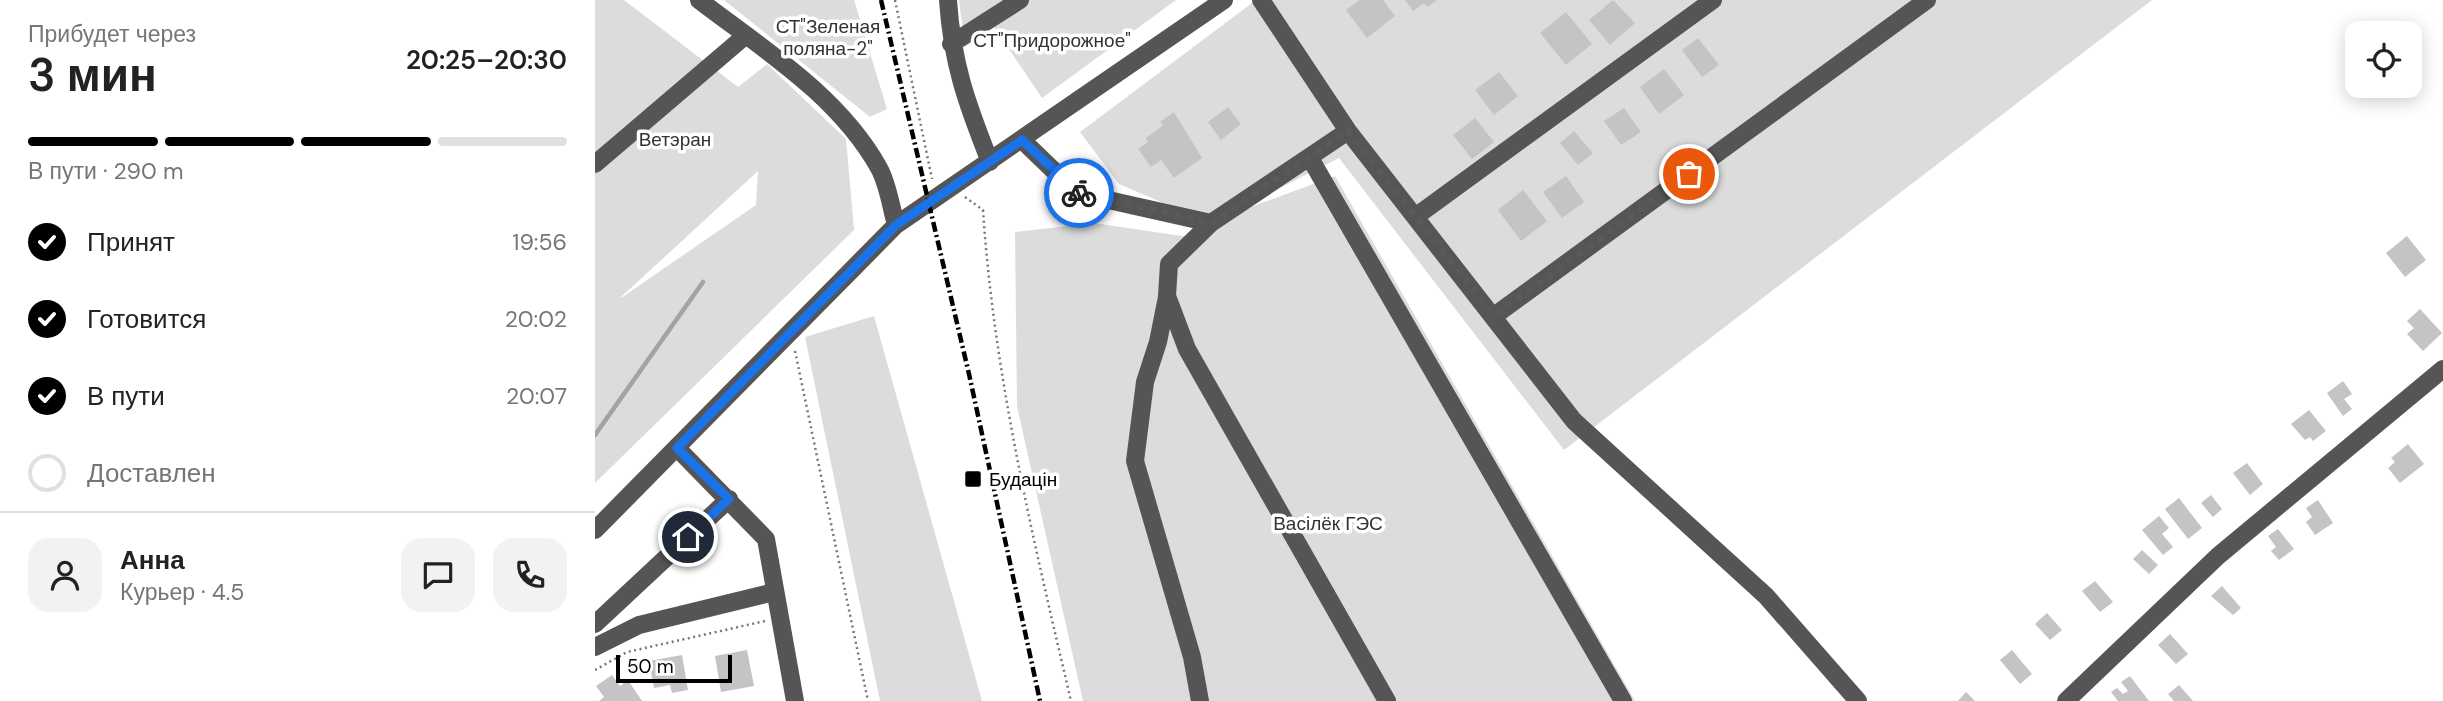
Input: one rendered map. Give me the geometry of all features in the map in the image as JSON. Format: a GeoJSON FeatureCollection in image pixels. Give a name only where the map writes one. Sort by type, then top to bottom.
{"type":"FeatureCollection","features":[{"type":"Feature","properties":{"kind":"street"},"geometry":{"type":"LineString","coordinates":[[699,0],[812,88],[850,124],[880,170],[896,225]]}},
{"type":"Feature","properties":{"kind":"street"},"geometry":{"type":"LineString","coordinates":[[948,0],[951,44],[959,83],[990,162]]}},
{"type":"Feature","properties":{"kind":"street"},"geometry":{"type":"LineString","coordinates":[[951,44],[1020,0]]}},
{"type":"Feature","properties":{"kind":"street"},"geometry":{"type":"LineString","coordinates":[[595,530],[896,225],[1224,0]]}},
{"type":"Feature","properties":{"kind":"street"},"geometry":{"type":"LineString","coordinates":[[1261,0],[1348,131],[1574,421],[1766,596],[1858,701]]}},
{"type":"Feature","properties":{"kind":"street"},"geometry":{"type":"LineString","coordinates":[[1415,217],[1713,0]]}},
{"type":"Feature","properties":{"kind":"street"},"geometry":{"type":"LineString","coordinates":[[1494,316],[1927,0]]}},
{"type":"Feature","properties":{"kind":"street"},"geometry":{"type":"LineString","coordinates":[[595,164],[745,36]]}},
{"type":"Feature","properties":{"kind":"street"},"geometry":{"type":"LineString","coordinates":[[1200,701],[1192,657],[1135,461],[1145,382],[1158,342],[1167,296],[1169,264],[1211,223],[1348,131]]}},
{"type":"Feature","properties":{"kind":"street"},"geometry":{"type":"LineString","coordinates":[[1022,140],[1077,193],[1211,223]]}},
{"type":"Feature","properties":{"kind":"street"},"geometry":{"type":"LineString","coordinates":[[1310,158],[1623,701]]}},
{"type":"Feature","properties":{"kind":"street"},"geometry":{"type":"LineString","coordinates":[[1167,296],[1187,349],[1387,701]]}},
{"type":"Feature","properties":{"kind":"street"},"geometry":{"type":"LineString","coordinates":[[2066,701],[2218,556],[2443,369]]}},
{"type":"Feature","properties":{"kind":"street"},"geometry":{"type":"LineString","coordinates":[[677,448],[766,539],[795,701]]}},
{"type":"Feature","properties":{"kind":"street"},"geometry":{"type":"LineString","coordinates":[[595,624],[729,499]]}},
{"type":"Feature","properties":{"kind":"street"},"geometry":{"type":"LineString","coordinates":[[595,647],[639,625],[774,592]]}},
{"type":"Feature","properties":{"kind":"path"},"geometry":{"type":"LineString","coordinates":[[895,0],[932,179],[952,187],[983,210],[989,289],[1009,418],[1071,701]]}},
{"type":"Feature","properties":{"kind":"path"},"geometry":{"type":"LineString","coordinates":[[791,331],[868,701]]}},
{"type":"Feature","properties":{"kind":"path"},"geometry":{"type":"LineString","coordinates":[[595,670],[627,652],[779,618]]}},
{"type":"Feature","properties":{"kind":"green space","name":"Ветэран"},"geometry":{"type":"Polygon","coordinates":[[[595,0],[624,0],[738,87],[767,64],[846,139],[854,230],[595,483],[595,0]],[[758,171],[621,298],[756,205],[758,171]]]}},
{"type":"Feature","properties":{"kind":"green space","name":"СТ\"Зеленая поляна-2\""},"geometry":{"type":"Polygon","coordinates":[[[724,0],[854,0],[887,109],[870,117],[724,0]]]}},
{"type":"Feature","properties":{"kind":"green space","name":"СТ\"Придорожное\""},"geometry":{"type":"Polygon","coordinates":[[[959,0],[1176,0],[1042,98],[994,27],[965,47],[959,0]]]}},
{"type":"Feature","properties":{"kind":"green space","name":"Васілёк ГЭС"},"geometry":{"type":"Polygon","coordinates":[[[1256,0],[2152,0],[1564,450],[1339,158],[1219,219],[1335,176],[1635,701],[1083,701],[1017,406],[1015,232],[1094,223],[1195,238],[1210,223],[1119,184],[1080,132],[1256,0]]]}},
{"type":"Feature","properties":{"kind":"green space"},"geometry":{"type":"Polygon","coordinates":[[[874,316],[982,701],[880,701],[805,337],[874,316]]]}},
{"type":"Feature","properties":{"kind":"building"},"geometry":{"type":"Polygon","coordinates":[[[1359,0],[1383,0],[1395,16],[1367,38],[1346,10],[1359,0]]]}},
{"type":"Feature","properties":{"kind":"building"},"geometry":{"type":"Polygon","coordinates":[[[1405,0],[1437,0],[1427,7],[1424,3],[1413,11],[1405,0]]]}},
{"type":"Feature","properties":{"kind":"building"},"geometry":{"type":"Polygon","coordinates":[[[1613,0],[1635,23],[1610,45],[1589,20],[1613,0]]]}},
{"type":"Feature","properties":{"kind":"building"},"geometry":{"type":"Polygon","coordinates":[[[1566,12],[1592,44],[1566,65],[1540,33],[1566,12]]]}},
{"type":"Feature","properties":{"kind":"building"},"geometry":{"type":"Polygon","coordinates":[[[1698,38],[1719,65],[1702,77],[1682,50],[1698,38]]]}},
{"type":"Feature","properties":{"kind":"building"},"geometry":{"type":"Polygon","coordinates":[[[1664,69],[1684,95],[1659,114],[1640,87],[1664,69]]]}},
{"type":"Feature","properties":{"kind":"building"},"geometry":{"type":"Polygon","coordinates":[[[1499,72],[1518,96],[1494,115],[1475,90],[1499,72]]]}},
{"type":"Feature","properties":{"kind":"building"},"geometry":{"type":"Polygon","coordinates":[[[1228,107],[1241,124],[1221,140],[1208,122],[1228,107]]]}},
{"type":"Feature","properties":{"kind":"building"},"geometry":{"type":"Polygon","coordinates":[[[1624,108],[1641,132],[1621,145],[1604,121],[1624,108]]]}},
{"type":"Feature","properties":{"kind":"building"},"geometry":{"type":"Polygon","coordinates":[[[1174,112],[1202,158],[1174,178],[1161,160],[1151,167],[1138,149],[1148,142],[1146,138],[1163,125],[1160,122],[1174,112]]]}},
{"type":"Feature","properties":{"kind":"building"},"geometry":{"type":"Polygon","coordinates":[[[1475,118],[1494,142],[1472,159],[1453,135],[1475,118]]]}},
{"type":"Feature","properties":{"kind":"building"},"geometry":{"type":"Polygon","coordinates":[[[1574,131],[1593,153],[1578,165],[1560,143],[1574,131]]]}},
{"type":"Feature","properties":{"kind":"building"},"geometry":{"type":"Polygon","coordinates":[[[1566,176],[1584,202],[1562,218],[1543,192],[1566,176]]]}},
{"type":"Feature","properties":{"kind":"building"},"geometry":{"type":"Polygon","coordinates":[[[1523,190],[1547,221],[1521,241],[1498,210],[1523,190]]]}},
{"type":"Feature","properties":{"kind":"building"},"geometry":{"type":"Polygon","coordinates":[[[2407,236],[2426,260],[2405,277],[2386,253],[2407,236]]]}},
{"type":"Feature","properties":{"kind":"building"},"geometry":{"type":"Polygon","coordinates":[[[2420,309],[2442,333],[2423,351],[2407,334],[2414,328],[2407,321],[2420,309]]]}},
{"type":"Feature","properties":{"kind":"building"},"geometry":{"type":"Polygon","coordinates":[[[2343,381],[2352,394],[2344,399],[2352,409],[2343,416],[2327,393],[2343,381]]]}},
{"type":"Feature","properties":{"kind":"building"},"geometry":{"type":"Polygon","coordinates":[[[2309,410],[2326,431],[2313,441],[2310,437],[2305,440],[2291,424],[2309,410]]]}},
{"type":"Feature","properties":{"kind":"building"},"geometry":{"type":"Polygon","coordinates":[[[2408,444],[2424,464],[2400,483],[2388,468],[2395,462],[2391,458],[2408,444]]]}},
{"type":"Feature","properties":{"kind":"building"},"geometry":{"type":"Polygon","coordinates":[[[2247,463],[2263,484],[2250,495],[2233,473],[2247,463]]]}},
{"type":"Feature","properties":{"kind":"building"},"geometry":{"type":"Polygon","coordinates":[[[2211,495],[2222,509],[2213,517],[2201,503],[2211,495]]]}},
{"type":"Feature","properties":{"kind":"building"},"geometry":{"type":"Polygon","coordinates":[[[2179,498],[2202,528],[2188,539],[2165,509],[2179,498]]]}},
{"type":"Feature","properties":{"kind":"building"},"geometry":{"type":"Polygon","coordinates":[[[2318,500],[2333,523],[2315,535],[2306,522],[2312,517],[2306,508],[2318,500]]]}},
{"type":"Feature","properties":{"kind":"building"},"geometry":{"type":"Polygon","coordinates":[[[2159,516],[2169,528],[2162,534],[2173,547],[2163,555],[2142,530],[2159,516]]]}},
{"type":"Feature","properties":{"kind":"building"},"geometry":{"type":"Polygon","coordinates":[[[2278,529],[2294,549],[2279,560],[2271,551],[2276,547],[2268,536],[2278,529]]]}},
{"type":"Feature","properties":{"kind":"building"},"geometry":{"type":"Polygon","coordinates":[[[2142,550],[2158,565],[2149,574],[2133,559],[2142,550]]]}},
{"type":"Feature","properties":{"kind":"building"},"geometry":{"type":"Polygon","coordinates":[[[2095,581],[2113,602],[2100,612],[2082,591],[2095,581]]]}},
{"type":"Feature","properties":{"kind":"building"},"geometry":{"type":"Polygon","coordinates":[[[2222,586],[2241,608],[2233,615],[2211,596],[2222,586]]]}},
{"type":"Feature","properties":{"kind":"building"},"geometry":{"type":"Polygon","coordinates":[[[2047,613],[2062,630],[2050,640],[2035,624],[2047,613]]]}},
{"type":"Feature","properties":{"kind":"building"},"geometry":{"type":"Polygon","coordinates":[[[2170,634],[2188,654],[2176,664],[2158,645],[2170,634]]]}},
{"type":"Feature","properties":{"kind":"building"},"geometry":{"type":"Polygon","coordinates":[[[747,650],[754,686],[721,692],[715,656],[747,650]]]}},
{"type":"Feature","properties":{"kind":"building"},"geometry":{"type":"Polygon","coordinates":[[[2012,650],[2032,674],[2020,684],[2000,660],[2012,650]]]}},
{"type":"Feature","properties":{"kind":"building"},"geometry":{"type":"Polygon","coordinates":[[[682,655],[688,690],[672,693],[670,685],[654,688],[649,661],[682,655]]]}},
{"type":"Feature","properties":{"kind":"building"},"geometry":{"type":"Polygon","coordinates":[[[612,675],[620,686],[628,680],[642,701],[599,701],[604,697],[596,686],[612,675]]]}},
{"type":"Feature","properties":{"kind":"building"},"geometry":{"type":"Polygon","coordinates":[[[2130,676],[2149,701],[2118,701],[2111,692],[2117,688],[2123,694],[2128,691],[2121,682],[2130,676]]]}},
{"type":"Feature","properties":{"kind":"building"},"geometry":{"type":"Polygon","coordinates":[[[2179,685],[2193,701],[2174,701],[2168,694],[2179,685]]]}},
{"type":"Feature","properties":{"kind":"building"},"geometry":{"type":"Polygon","coordinates":[[[1966,692],[1975,701],[1958,701],[1966,692]]]}},
{"type":"Feature","properties":{"kind":"waterway"},"geometry":{"type":"LineString","coordinates":[[595,435],[703,282]]}},
{"type":"Feature","properties":{"kind":"railway"},"geometry":{"type":"LineString","coordinates":[[881,0],[969,374],[1040,701]]}},
{"type":"Feature","properties":{"kind":"way so far"},"geometry":{"type":"LineString","coordinates":[[1079,193],[1211,223],[1348,131],[1494,316],[1689,174]]}},
{"type":"Feature","properties":{"kind":"place","name":"Будацін"},"geometry":{"type":"Point","coordinates":[973,479]}},
{"type":"Feature","properties":{"kind":"route"},"geometry":{"type":"LineString","coordinates":[[688,537],[729,499],[677,448],[896,225],[1022,140],[1079,193]]}}]}
